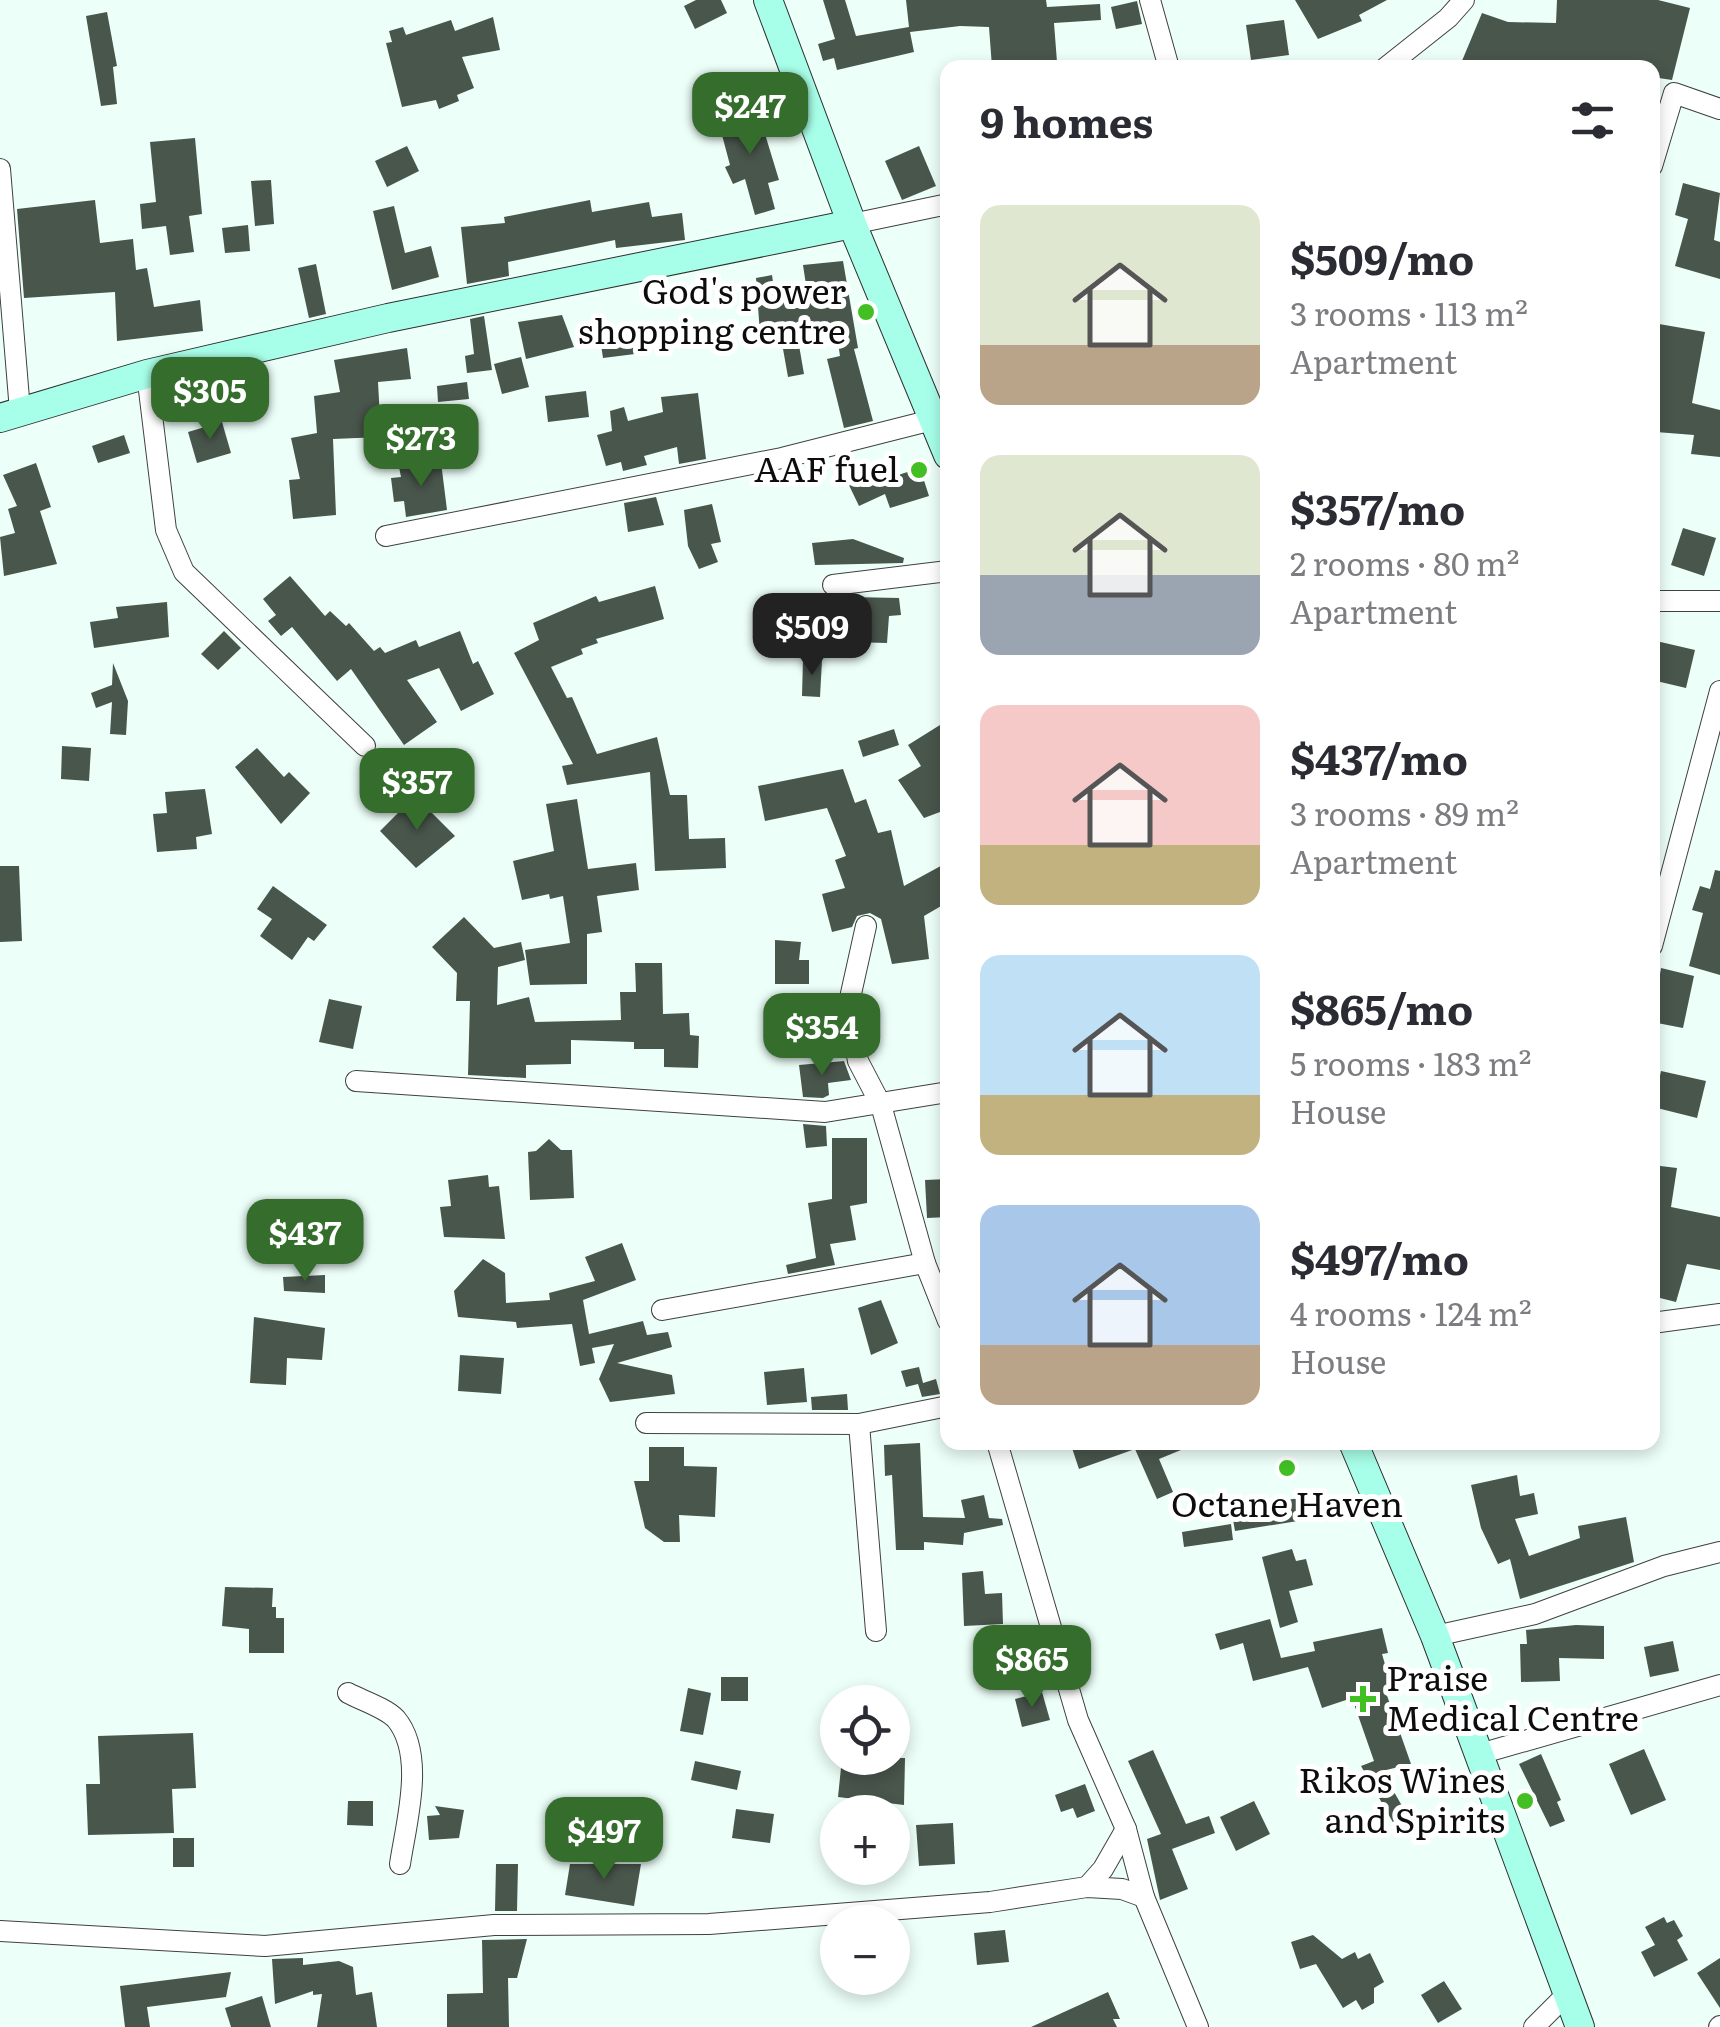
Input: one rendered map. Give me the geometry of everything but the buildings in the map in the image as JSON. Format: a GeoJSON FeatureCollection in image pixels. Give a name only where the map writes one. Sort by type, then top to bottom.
{"type":"FeatureCollection","features":[{"type":"Feature","properties":{"kind":"street"},"geometry":{"type":"LineString","coordinates":[[768,0],[852,224],[940,438]]}},
{"type":"Feature","properties":{"kind":"street"},"geometry":{"type":"LineString","coordinates":[[1150,0],[1168,60]]}},
{"type":"Feature","properties":{"kind":"street"},"geometry":{"type":"LineString","coordinates":[[1395,60],[1448,18],[1464,0]]}},
{"type":"Feature","properties":{"kind":"street"},"geometry":{"type":"LineString","coordinates":[[1660,139],[1674,93],[1720,110]]}},
{"type":"Feature","properties":{"kind":"street"},"geometry":{"type":"LineString","coordinates":[[0,168],[10,415],[148,374],[388,318],[940,206]]}},
{"type":"Feature","properties":{"kind":"street"},"geometry":{"type":"LineString","coordinates":[[148,374],[166,530],[184,572],[365,746]]}},
{"type":"Feature","properties":{"kind":"street"},"geometry":{"type":"LineString","coordinates":[[386,536],[782,458],[932,420]]}},
{"type":"Feature","properties":{"kind":"street"},"geometry":{"type":"LineString","coordinates":[[833,585],[940,573]]}},
{"type":"Feature","properties":{"kind":"street"},"geometry":{"type":"LineString","coordinates":[[1660,601],[1720,601]]}},
{"type":"Feature","properties":{"kind":"street"},"geometry":{"type":"LineString","coordinates":[[1660,916],[1720,691]]}},
{"type":"Feature","properties":{"kind":"street"},"geometry":{"type":"LineString","coordinates":[[866,926],[848,1008],[858,1060],[882,1105],[925,1263],[940,1301]]}},
{"type":"Feature","properties":{"kind":"street"},"geometry":{"type":"LineString","coordinates":[[356,1081],[825,1112],[940,1093]]}},
{"type":"Feature","properties":{"kind":"street"},"geometry":{"type":"LineString","coordinates":[[662,1310],[925,1263]]}},
{"type":"Feature","properties":{"kind":"street"},"geometry":{"type":"LineString","coordinates":[[1660,1322],[1720,1314]]}},
{"type":"Feature","properties":{"kind":"street"},"geometry":{"type":"LineString","coordinates":[[646,1422],[859,1424],[940,1408]]}},
{"type":"Feature","properties":{"kind":"street"},"geometry":{"type":"LineString","coordinates":[[859,1424],[876,1631]]}},
{"type":"Feature","properties":{"kind":"street"},"geometry":{"type":"LineString","coordinates":[[999,1450],[1078,1720],[1126,1829],[1144,1896],[1198,2027]]}},
{"type":"Feature","properties":{"kind":"street"},"geometry":{"type":"LineString","coordinates":[[1355,1450],[1434,1636],[1580,2027]]}},
{"type":"Feature","properties":{"kind":"street"},"geometry":{"type":"LineString","coordinates":[[1434,1636],[1535,1614],[1664,1566],[1720,1552]]}},
{"type":"Feature","properties":{"kind":"street"},"geometry":{"type":"LineString","coordinates":[[1476,1755],[1720,1685]]}},
{"type":"Feature","properties":{"kind":"street"},"geometry":{"type":"LineString","coordinates":[[348,1693],[395,1718],[410,1751],[410,1794],[400,1864]]}},
{"type":"Feature","properties":{"kind":"street"},"geometry":{"type":"LineString","coordinates":[[1087,1888],[1104,1870],[1126,1829]]}},
{"type":"Feature","properties":{"kind":"street"},"geometry":{"type":"LineString","coordinates":[[0,1930],[265,1946],[494,1924],[710,1924],[990,1902],[1087,1888],[1144,1896]]}},
{"type":"Feature","properties":{"kind":"street"},"geometry":{"type":"LineString","coordinates":[[1534,2027],[1566,1995]]}},
{"type":"Feature","properties":{"kind":"place","name":"God's power shopping centre"},"geometry":{"type":"Point","coordinates":[866,312]}},
{"type":"Feature","properties":{"kind":"place","name":"AAF fuel"},"geometry":{"type":"Point","coordinates":[919,470]}},
{"type":"Feature","properties":{"kind":"place","name":"Octane Haven"},"geometry":{"type":"Point","coordinates":[1287,1468]}},
{"type":"Feature","properties":{"kind":"place","name":"Praise Medical Centre"},"geometry":{"type":"Point","coordinates":[1363,1699]}},
{"type":"Feature","properties":{"kind":"place","name":"Rikos Wines and Spirits"},"geometry":{"type":"Point","coordinates":[1525,1801]}}]}
